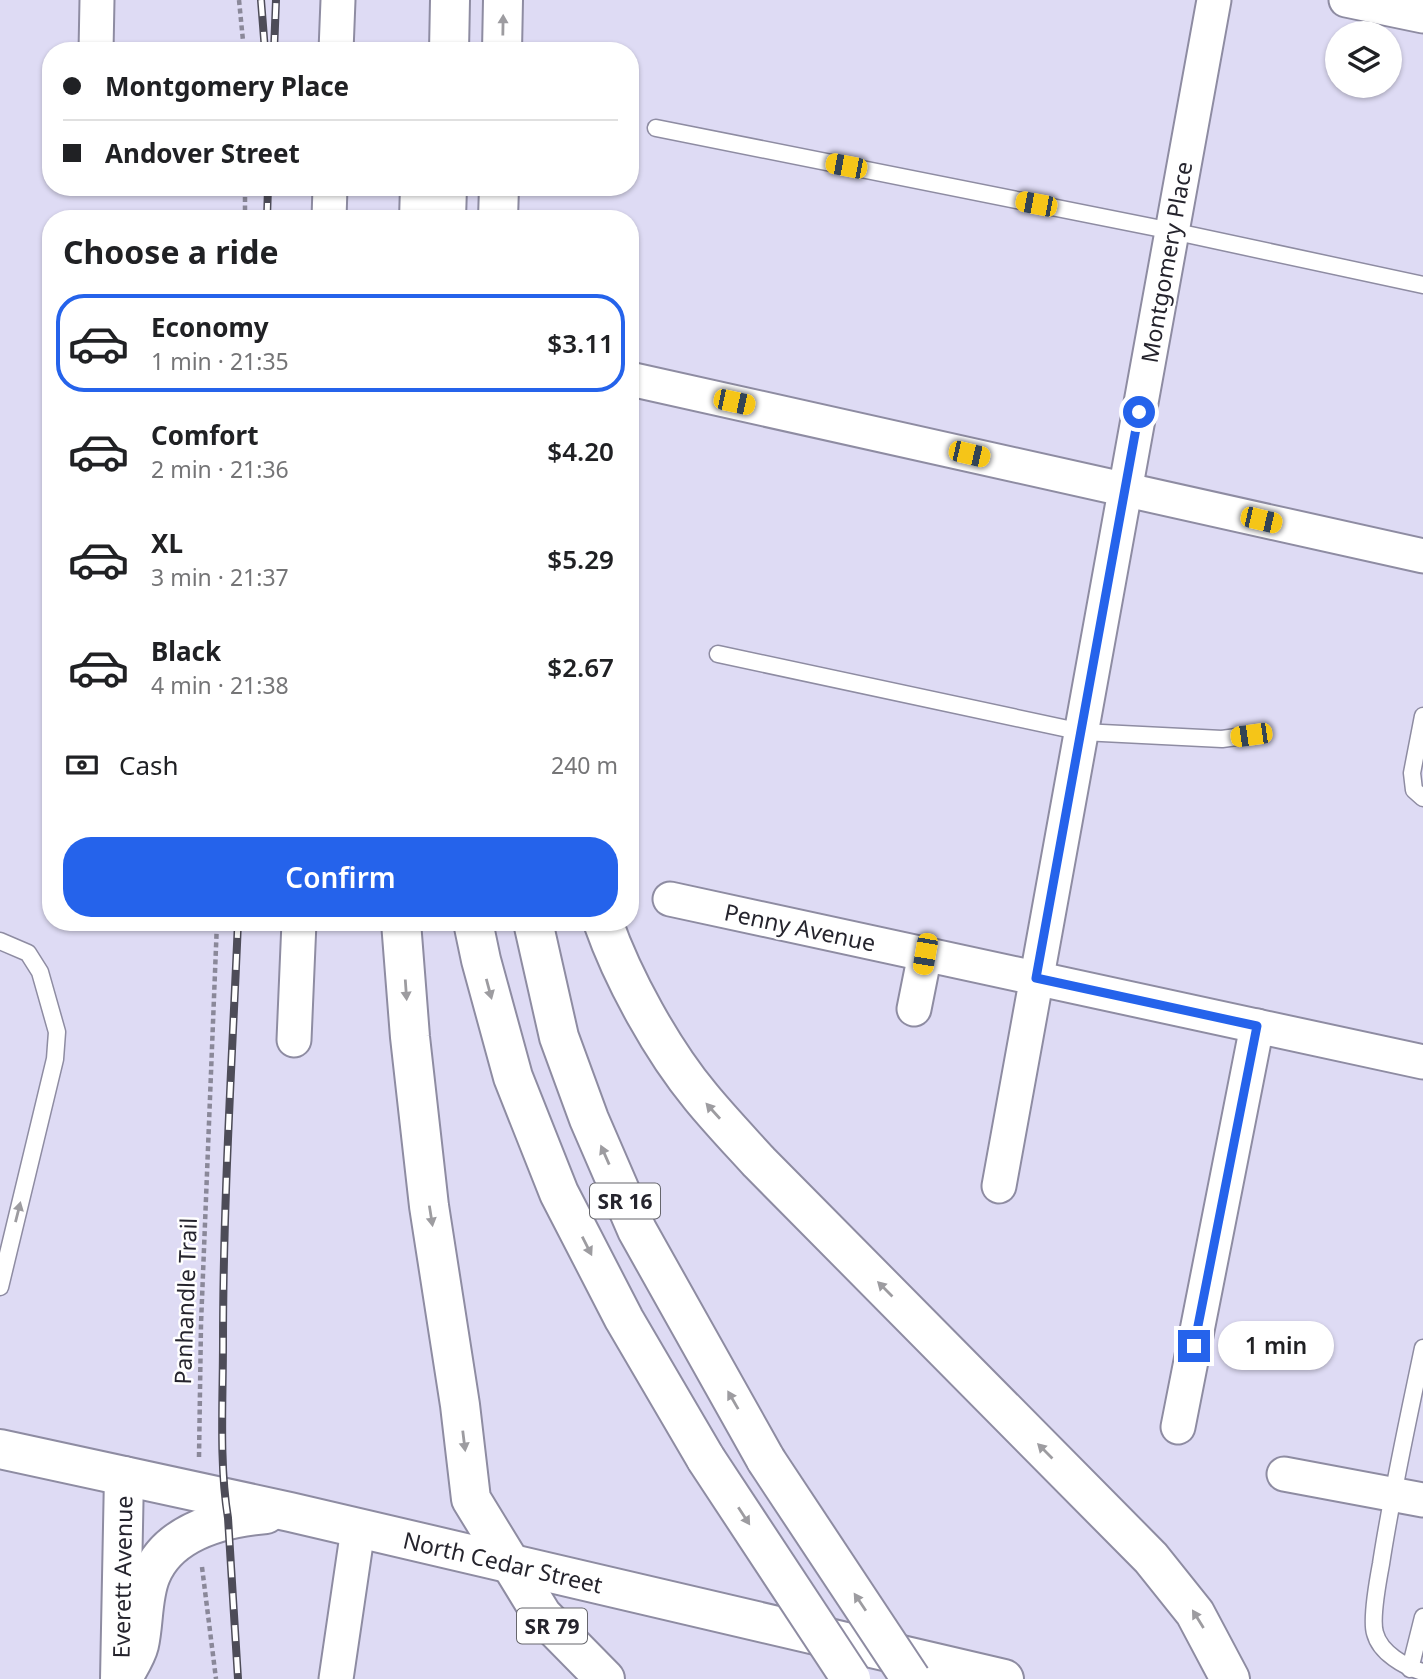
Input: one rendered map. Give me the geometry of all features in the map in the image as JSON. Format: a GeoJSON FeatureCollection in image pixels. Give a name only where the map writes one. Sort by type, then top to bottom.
{"type":"FeatureCollection","features":[{"type":"Feature","properties":{"kind":"main road"},"geometry":{"type":"LineString","coordinates":[[502,42],[503,0]]}},
{"type":"Feature","properties":{"kind":"main road"},"geometry":{"type":"LineString","coordinates":[[402,931],[410,1037],[429,1206],[460,1405],[471,1499],[511,1564]]}},
{"type":"Feature","properties":{"kind":"main road","name":"SR 16"},"geometry":{"type":"LineString","coordinates":[[475,931],[513,1077],[559,1193],[624,1319],[706,1460],[851,1679]]}},
{"type":"Feature","properties":{"kind":"main road","name":"SR 16"},"geometry":{"type":"LineString","coordinates":[[535,931],[559,1037],[595,1132],[637,1230],[766,1460],[911,1679]]}},
{"type":"Feature","properties":{"kind":"main road"},"geometry":{"type":"LineString","coordinates":[[606,931],[614,952],[654,1028],[699,1096],[759,1162],[1151,1558],[1195,1613],[1230,1679]]}},
{"type":"Feature","properties":{"kind":"main road","name":"North Cedar Street"},"geometry":{"type":"LineString","coordinates":[[0,1449],[290,1513],[1004,1679]]}},
{"type":"Feature","properties":{"kind":"main road","name":"Everett Avenue"},"geometry":{"type":"LineString","coordinates":[[121,1679],[124,1476]]}},
{"type":"Feature","properties":{"kind":"main road"},"geometry":{"type":"LineString","coordinates":[[121,1679],[138,1648],[150,1577],[159,1559],[199,1530],[228,1518],[290,1513]]}},
{"type":"Feature","properties":{"kind":"main road","name":"SR 79"},"geometry":{"type":"LineString","coordinates":[[511,1564],[542,1615],[605,1679]]}},
{"type":"Feature","properties":{"kind":"street"},"geometry":{"type":"LineString","coordinates":[[96,42],[97,0]]}},
{"type":"Feature","properties":{"kind":"street"},"geometry":{"type":"LineString","coordinates":[[336,42],[338,0]]}},
{"type":"Feature","properties":{"kind":"street","name":"Montgomery Place"},"geometry":{"type":"LineString","coordinates":[[999,1186],[1214,0]]}},
{"type":"Feature","properties":{"kind":"street"},"geometry":{"type":"LineString","coordinates":[[1346,0],[1423,16]]}},
{"type":"Feature","properties":{"kind":"street"},"geometry":{"type":"LineString","coordinates":[[639,381],[1423,556]]}},
{"type":"Feature","properties":{"kind":"street","name":"Penny Avenue"},"geometry":{"type":"LineString","coordinates":[[670,899],[1423,1062]]}},
{"type":"Feature","properties":{"kind":"street"},"geometry":{"type":"LineString","coordinates":[[294,1040],[299,931]]}},
{"type":"Feature","properties":{"kind":"street"},"geometry":{"type":"LineString","coordinates":[[914,1009],[925,954]]}},
{"type":"Feature","properties":{"kind":"street"},"geometry":{"type":"LineString","coordinates":[[1178,1427],[1257,1026]]}},
{"type":"Feature","properties":{"kind":"street"},"geometry":{"type":"LineString","coordinates":[[1284,1474],[1407,1497]]}},
{"type":"Feature","properties":{"kind":"street"},"geometry":{"type":"LineString","coordinates":[[337,1679],[358,1529]]}},
{"type":"Feature","properties":{"kind":"lane"},"geometry":{"type":"LineString","coordinates":[[656,128],[1172,231],[1423,285]]}},
{"type":"Feature","properties":{"kind":"lane"},"geometry":{"type":"LineString","coordinates":[[718,654],[1082,732],[1222,739],[1251,735]]}},
{"type":"Feature","properties":{"kind":"lane"},"geometry":{"type":"LineString","coordinates":[[1423,716],[1412,773],[1414,790],[1423,799]]}},
{"type":"Feature","properties":{"kind":"lane"},"geometry":{"type":"LineString","coordinates":[[0,941],[27,953],[40,972],[57,1032],[55,1059],[0,1287]]}},
{"type":"Feature","properties":{"kind":"lane"},"geometry":{"type":"LineString","coordinates":[[1423,1348],[1407,1497],[1377,1592],[1374,1633],[1386,1652],[1416,1670],[1423,1617]]}},
{"type":"Feature","properties":{"kind":"path"},"geometry":{"type":"LineString","coordinates":[[239,0],[243,42]]}},
{"type":"Feature","properties":{"kind":"path","name":"Panhandle Trail"},"geometry":{"type":"LineString","coordinates":[[198,1492],[201,1324],[217,931]]}},
{"type":"Feature","properties":{"kind":"path"},"geometry":{"type":"LineString","coordinates":[[199,1530],[216,1679]]}},
{"type":"Feature","properties":{"kind":"railway"},"geometry":{"type":"LineString","coordinates":[[261,0],[264,42]]}},
{"type":"Feature","properties":{"kind":"railway"},"geometry":{"type":"LineString","coordinates":[[274,42],[276,0]]}},
{"type":"Feature","properties":{"kind":"railway"},"geometry":{"type":"LineString","coordinates":[[267,210],[268,196]]}},
{"type":"Feature","properties":{"kind":"railway"},"geometry":{"type":"LineString","coordinates":[[238,931],[224,1238],[222,1431],[238,1679]]}},
{"type":"Feature","properties":{"kind":"route"},"geometry":{"type":"LineString","coordinates":[[1139,412],[1036,978],[1257,1026],[1194,1346]]}}]}
